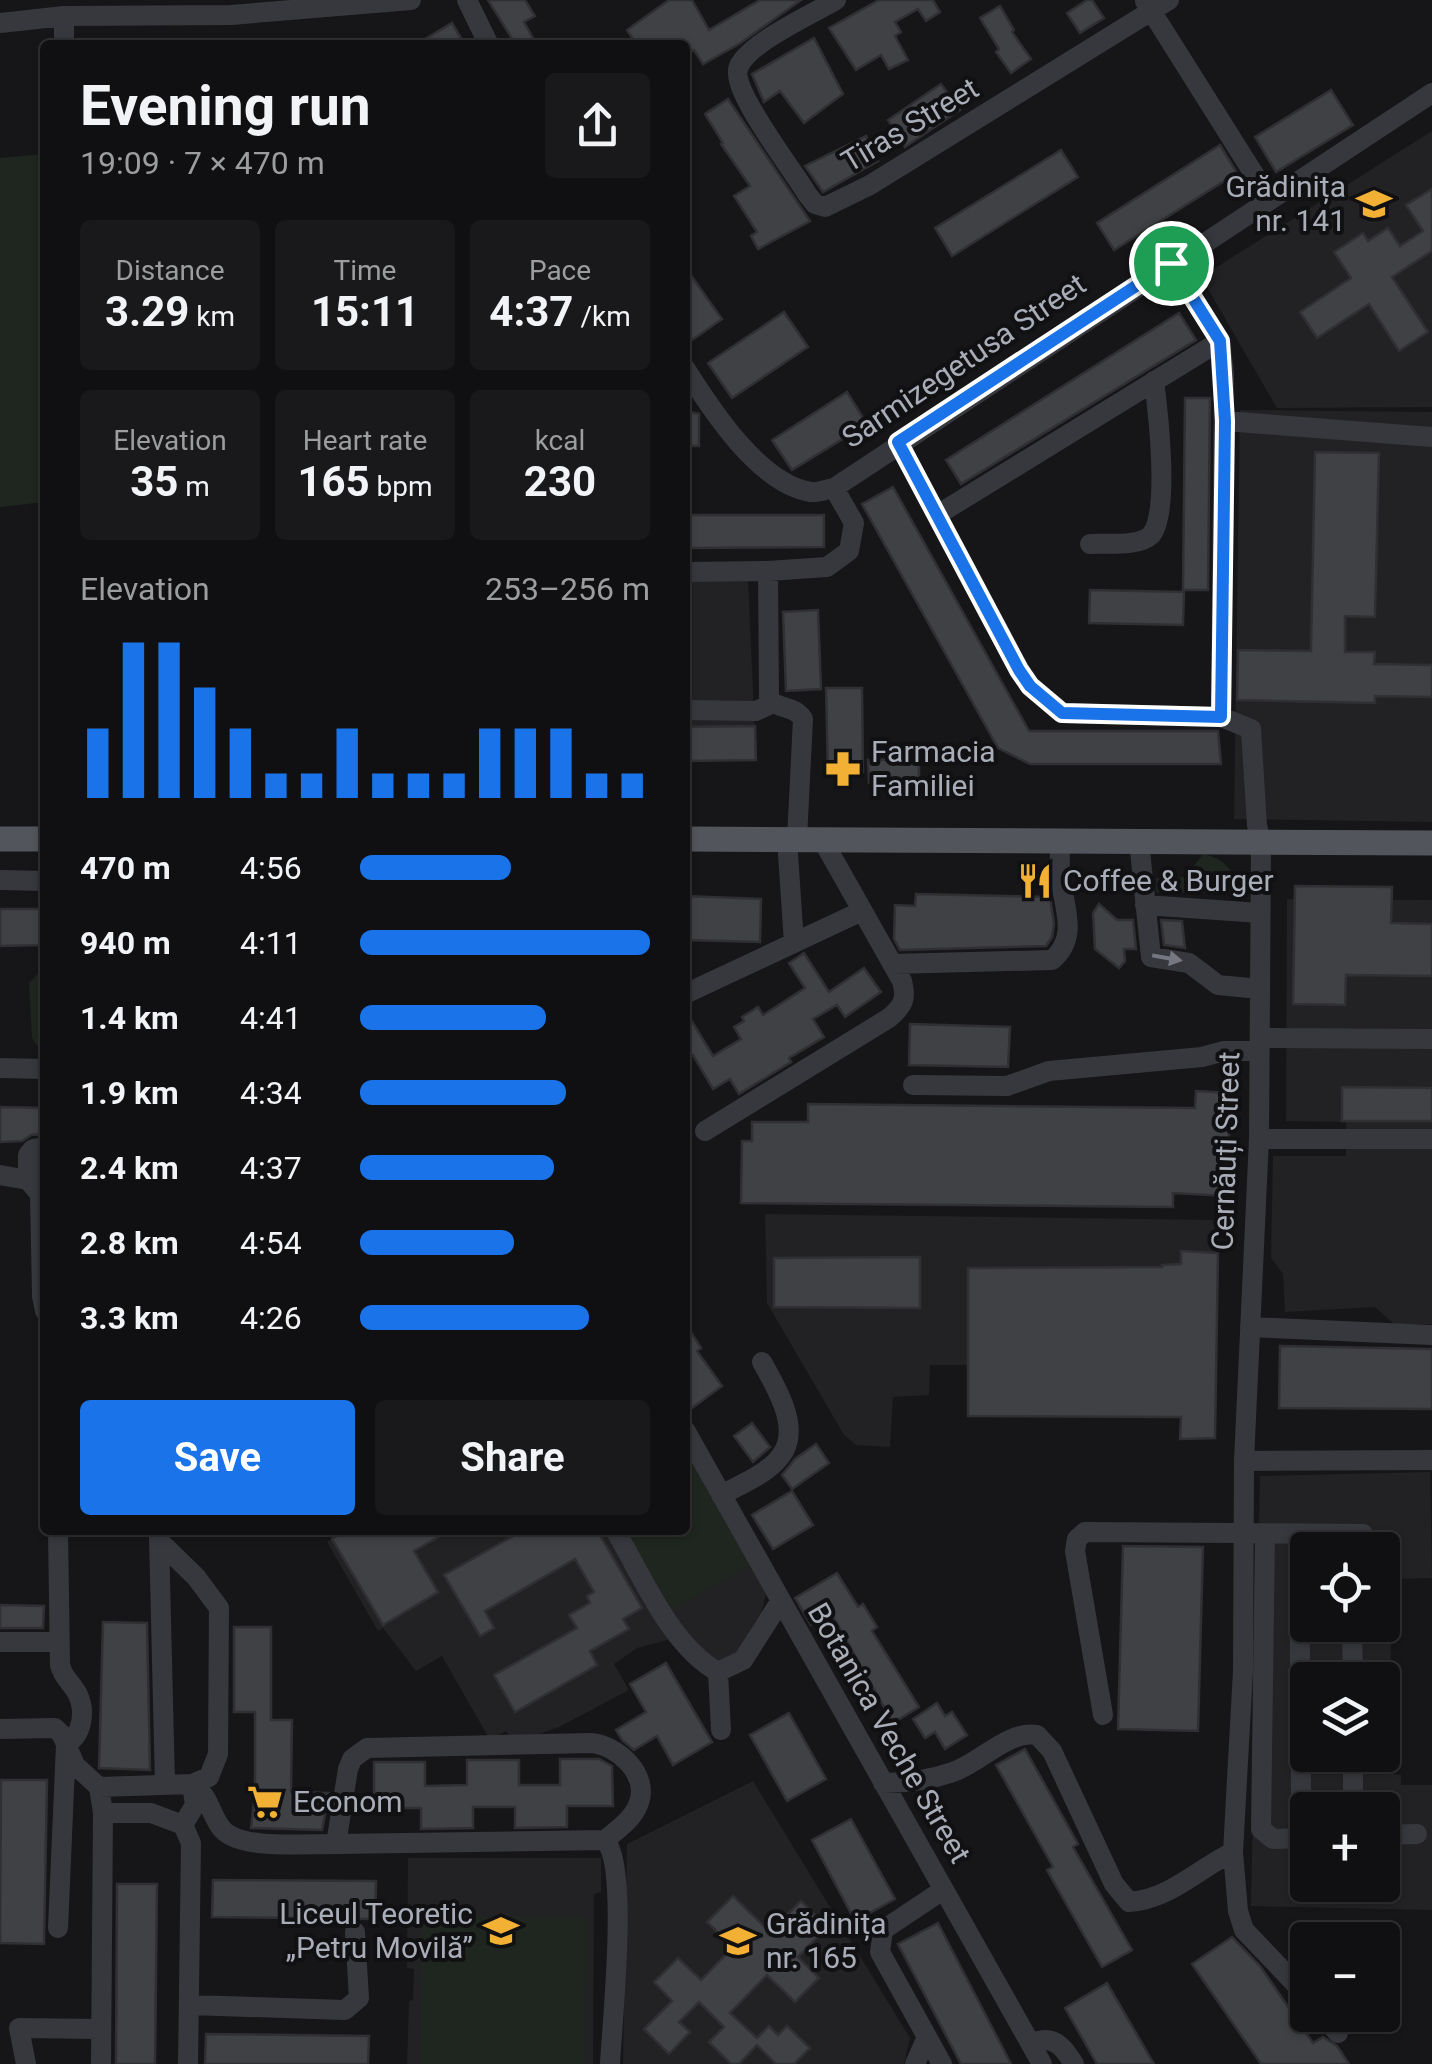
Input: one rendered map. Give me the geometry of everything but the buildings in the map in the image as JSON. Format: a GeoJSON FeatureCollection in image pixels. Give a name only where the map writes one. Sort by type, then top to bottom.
{"type":"FeatureCollection","features":[{"type":"Feature","properties":{"kind":"main road"},"geometry":{"type":"LineString","coordinates":[[0,839],[40,839]]}},
{"type":"Feature","properties":{"kind":"main road"},"geometry":{"type":"LineString","coordinates":[[690,839],[1432,843]]}},
{"type":"Feature","properties":{"kind":"street"},"geometry":{"type":"LineString","coordinates":[[0,23],[64,16],[231,15],[411,0]]}},
{"type":"Feature","properties":{"kind":"street"},"geometry":{"type":"LineString","coordinates":[[466,0],[486,40]]}},
{"type":"Feature","properties":{"kind":"street","name":"Tiras Street"},"geometry":{"type":"LineString","coordinates":[[836,0],[750,52],[736,76],[744,96],[808,194],[815,204],[825,208],[870,185],[1155,4]]}},
{"type":"Feature","properties":{"kind":"street"},"geometry":{"type":"LineString","coordinates":[[1155,4],[1269,198]]}},
{"type":"Feature","properties":{"kind":"street"},"geometry":{"type":"LineString","coordinates":[[64,16],[64,40]]}},
{"type":"Feature","properties":{"kind":"street","name":"Sarmizegetusa Street"},"geometry":{"type":"LineString","coordinates":[[690,572],[827,568],[849,550],[854,523],[824,490],[1432,93]]}},
{"type":"Feature","properties":{"kind":"street"},"geometry":{"type":"LineString","coordinates":[[898,442],[1030,686],[1062,713],[1221,717],[1225,421],[1220,341],[1171,263]]}},
{"type":"Feature","properties":{"kind":"street"},"geometry":{"type":"LineString","coordinates":[[937,515],[1220,341]]}},
{"type":"Feature","properties":{"kind":"street"},"geometry":{"type":"LineString","coordinates":[[690,375],[740,444],[774,474],[824,490]]}},
{"type":"Feature","properties":{"kind":"street"},"geometry":{"type":"LineString","coordinates":[[1090,544],[1138,541],[1154,531],[1159,517],[1161,471],[1154,381]]}},
{"type":"Feature","properties":{"kind":"street"},"geometry":{"type":"LineString","coordinates":[[1225,421],[1432,437]]}},
{"type":"Feature","properties":{"kind":"street"},"geometry":{"type":"LineString","coordinates":[[768,571],[768,688],[773,702]]}},
{"type":"Feature","properties":{"kind":"street"},"geometry":{"type":"LineString","coordinates":[[690,710],[756,711],[773,702],[792,708],[802,718],[802,839],[794,943]]}},
{"type":"Feature","properties":{"kind":"street","name":"Cernăuți Street"},"geometry":{"type":"LineString","coordinates":[[1221,717],[1251,729],[1256,824],[1261,842],[1259,1138],[1244,1461],[1254,1534],[1234,1852],[1238,1910],[1244,1930],[1290,1978]]}},
{"type":"Feature","properties":{"kind":"street"},"geometry":{"type":"LineString","coordinates":[[705,1131],[890,1018],[904,1004],[905,992],[862,910],[802,839]]}},
{"type":"Feature","properties":{"kind":"street"},"geometry":{"type":"LineString","coordinates":[[892,964],[1052,960],[1065,946],[1068,934],[1060,840]]}},
{"type":"Feature","properties":{"kind":"street"},"geometry":{"type":"LineString","coordinates":[[1140,841],[1150,954],[1154,959],[1189,963],[1218,985],[1260,988]]}},
{"type":"Feature","properties":{"kind":"street"},"geometry":{"type":"LineString","coordinates":[[0,880],[40,880]]}},
{"type":"Feature","properties":{"kind":"street"},"geometry":{"type":"LineString","coordinates":[[1145,906],[1260,913]]}},
{"type":"Feature","properties":{"kind":"street"},"geometry":{"type":"LineString","coordinates":[[690,992],[862,910]]}},
{"type":"Feature","properties":{"kind":"street"},"geometry":{"type":"LineString","coordinates":[[913,1084],[1007,1086],[1049,1071],[1202,1057],[1259,1044],[1432,1038]]}},
{"type":"Feature","properties":{"kind":"street"},"geometry":{"type":"LineString","coordinates":[[0,1068],[40,1069]]}},
{"type":"Feature","properties":{"kind":"street"},"geometry":{"type":"LineString","coordinates":[[1259,1138],[1432,1139]]}},
{"type":"Feature","properties":{"kind":"street"},"geometry":{"type":"LineString","coordinates":[[28,1180],[28,1154],[40,1148]]}},
{"type":"Feature","properties":{"kind":"street"},"geometry":{"type":"LineString","coordinates":[[0,1175],[28,1180],[40,1194]]}},
{"type":"Feature","properties":{"kind":"street"},"geometry":{"type":"LineString","coordinates":[[1250,1327],[1432,1335]]}},
{"type":"Feature","properties":{"kind":"street"},"geometry":{"type":"LineString","coordinates":[[721,1496],[782,1456],[788,1437],[784,1403],[762,1362]]}},
{"type":"Feature","properties":{"kind":"street","name":"Botanica Veche Street"},"geometry":{"type":"LineString","coordinates":[[690,1439],[1042,2064]]}},
{"type":"Feature","properties":{"kind":"street"},"geometry":{"type":"LineString","coordinates":[[1244,1461],[1432,1460]]}},
{"type":"Feature","properties":{"kind":"street"},"geometry":{"type":"LineString","coordinates":[[1103,1715],[1075,1551],[1077,1540],[1085,1532],[1290,1534]]}},
{"type":"Feature","properties":{"kind":"street"},"geometry":{"type":"LineString","coordinates":[[1254,1534],[1262,1830],[1273,1839],[1290,1839]]}},
{"type":"Feature","properties":{"kind":"street"},"geometry":{"type":"LineString","coordinates":[[58,1535],[62,1674],[79,1698],[79,1733],[66,1744],[58,1928]]}},
{"type":"Feature","properties":{"kind":"street"},"geometry":{"type":"LineString","coordinates":[[618,1535],[682,1643],[718,1672]]}},
{"type":"Feature","properties":{"kind":"street"},"geometry":{"type":"LineString","coordinates":[[159,1536],[165,1784]]}},
{"type":"Feature","properties":{"kind":"street"},"geometry":{"type":"LineString","coordinates":[[99,1787],[192,1784],[210,1777],[218,1754],[219,1608],[159,1536]]}},
{"type":"Feature","properties":{"kind":"street"},"geometry":{"type":"LineString","coordinates":[[718,1672],[743,1660],[780,1602]]}},
{"type":"Feature","properties":{"kind":"street"},"geometry":{"type":"LineString","coordinates":[[0,1642],[59,1642]]}},
{"type":"Feature","properties":{"kind":"street"},"geometry":{"type":"LineString","coordinates":[[1300,1642],[1301,1792]]}},
{"type":"Feature","properties":{"kind":"street"},"geometry":{"type":"LineString","coordinates":[[718,1672],[721,1730]]}},
{"type":"Feature","properties":{"kind":"street"},"geometry":{"type":"LineString","coordinates":[[0,1729],[56,1728],[76,1765],[99,1787],[103,1813],[101,2064]]}},
{"type":"Feature","properties":{"kind":"street"},"geometry":{"type":"LineString","coordinates":[[883,1784],[910,1783],[952,1773],[1019,1736],[1038,1735],[1052,1751],[1114,1884],[1129,1902],[1164,1893],[1234,1852]]}},
{"type":"Feature","properties":{"kind":"street"},"geometry":{"type":"LineString","coordinates":[[192,1784],[203,1792],[216,1820],[233,1839],[251,1843],[336,1844],[604,1840],[631,1817],[640,1796],[639,1782],[614,1748],[591,1743],[379,1745],[352,1759],[336,1844]]}},
{"type":"Feature","properties":{"kind":"street"},"geometry":{"type":"LineString","coordinates":[[183,1825],[195,1804],[192,1784]]}},
{"type":"Feature","properties":{"kind":"street"},"geometry":{"type":"LineString","coordinates":[[103,1813],[151,1812],[183,1825],[192,1843],[188,2064]]}},
{"type":"Feature","properties":{"kind":"street"},"geometry":{"type":"LineString","coordinates":[[1400,1834],[1418,1834]]}},
{"type":"Feature","properties":{"kind":"street"},"geometry":{"type":"LineString","coordinates":[[604,1840],[610,1846],[618,1882],[610,2064]]}},
{"type":"Feature","properties":{"kind":"street"},"geometry":{"type":"LineString","coordinates":[[942,2064],[880,1952],[880,1936],[894,1920],[943,1890]]}},
{"type":"Feature","properties":{"kind":"street"},"geometry":{"type":"LineString","coordinates":[[190,2005],[345,2010],[359,1998],[355,1932]]}},
{"type":"Feature","properties":{"kind":"street"},"geometry":{"type":"LineString","coordinates":[[26,2064],[19,2028],[100,2029]]}},
{"type":"Feature","properties":{"kind":"street"},"geometry":{"type":"LineString","coordinates":[[915,2064],[927,2037]]}},
{"type":"Feature","properties":{"kind":"street"},"geometry":{"type":"LineString","coordinates":[[1031,2044],[1052,2040],[1062,2045],[1074,2064]]}},
{"type":"Feature","properties":{"kind":"shaded area","name":"Grădinița nr. 141"},"geometry":{"type":"Polygon","coordinates":[[[1432,131],[1432,407],[1277,408],[1201,277],[1432,131]]]}},
{"type":"Feature","properties":{"kind":"shaded area"},"geometry":{"type":"Polygon","coordinates":[[[40,154],[40,503],[0,507],[0,158],[40,154]]]}},
{"type":"Feature","properties":{"kind":"shaded area"},"geometry":{"type":"Polygon","coordinates":[[[1240,410],[1432,412],[1432,822],[1234,819],[1240,410]]]}},
{"type":"Feature","properties":{"kind":"shaded area"},"geometry":{"type":"Polygon","coordinates":[[[690,574],[748,579],[756,760],[690,761],[690,574]]]}},
{"type":"Feature","properties":{"kind":"shaded area"},"geometry":{"type":"Polygon","coordinates":[[[1203,854],[1228,868],[1238,894],[1156,892],[1156,878],[1186,877],[1203,854]]]}},
{"type":"Feature","properties":{"kind":"shaded area"},"geometry":{"type":"Polygon","coordinates":[[[1287,899],[1432,900],[1432,1324],[1394,1324],[1375,1307],[1285,1312],[1283,1274],[1271,1258],[1273,1156],[1346,1156],[1346,1122],[1286,1121],[1287,899]]]}},
{"type":"Feature","properties":{"kind":"shaded area"},"geometry":{"type":"Polygon","coordinates":[[[40,972],[40,1045],[32,1038],[29,983],[40,972]]]}},
{"type":"Feature","properties":{"kind":"shaded area"},"geometry":{"type":"Polygon","coordinates":[[[765,1214],[1218,1220],[1216,1351],[1162,1366],[930,1365],[929,1395],[893,1397],[890,1447],[856,1445],[844,1435],[767,1303],[765,1214]]]}},
{"type":"Feature","properties":{"kind":"shaded area"},"geometry":{"type":"Polygon","coordinates":[[[690,1458],[766,1594],[761,1613],[730,1662],[722,1664],[682,1636],[637,1648],[614,1664],[629,1690],[559,1727],[513,1743],[506,1731],[490,1740],[442,1656],[416,1671],[383,1628],[378,1631],[327,1542],[331,1535],[690,1535],[690,1458]]]}},
{"type":"Feature","properties":{"kind":"shaded area"},"geometry":{"type":"Polygon","coordinates":[[[690,1461],[750,1565],[672,1610],[627,1535],[690,1535],[690,1461]]]}},
{"type":"Feature","properties":{"kind":"shaded area"},"geometry":{"type":"Polygon","coordinates":[[[1430,1472],[1432,1578],[1400,1579],[1400,1532],[1290,1532],[1290,1642],[1391,1642],[1391,1662],[1290,1662],[1290,1772],[1389,1772],[1401,1775],[1401,1785],[1432,1785],[1432,1910],[1251,1906],[1260,1476],[1430,1472]]]}},
{"type":"Feature","properties":{"kind":"shaded area","name":"Grădinița nr. 165"},"geometry":{"type":"Polygon","coordinates":[[[753,1781],[910,2038],[904,2064],[623,2064],[627,1844],[753,1781]]]}},
{"type":"Feature","properties":{"kind":"shaded area","name":"Liceul Teoretic „Petru Movilă”"},"geometry":{"type":"Polygon","coordinates":[[[408,1858],[601,1858],[601,1892],[594,1894],[593,2064],[407,2064],[414,1969],[407,1968],[408,1858]]]}},
{"type":"Feature","properties":{"kind":"shaded area","name":"Liceul Teoretic „Petru Movilă”"},"geometry":{"type":"Polygon","coordinates":[[[421,1917],[586,1917],[585,2064],[420,2064],[421,1917]]]}},
{"type":"Feature","properties":{"kind":"place","name":"Grădinița nr. 141"},"geometry":{"type":"Point","coordinates":[1374,204]}},
{"type":"Feature","properties":{"kind":"place","name":"Farmacia Familiei"},"geometry":{"type":"Point","coordinates":[843,769]}},
{"type":"Feature","properties":{"kind":"place","name":"Coffee & Burger"},"geometry":{"type":"Point","coordinates":[1035,881]}},
{"type":"Feature","properties":{"kind":"place","name":"Econom"},"geometry":{"type":"Point","coordinates":[265,1802]}},
{"type":"Feature","properties":{"kind":"place","name":"Liceul Teoretic „Petru Movilă”"},"geometry":{"type":"Point","coordinates":[501,1931]}},
{"type":"Feature","properties":{"kind":"place","name":"Grădinița nr. 165"},"geometry":{"type":"Point","coordinates":[738,1941]}},
{"type":"Feature","properties":{"kind":"route"},"geometry":{"type":"LineString","coordinates":[[1171,263],[1220,341],[1224,374],[1221,717],[1062,713],[1030,686],[1019,670],[898,442],[1171,263]]}}]}
